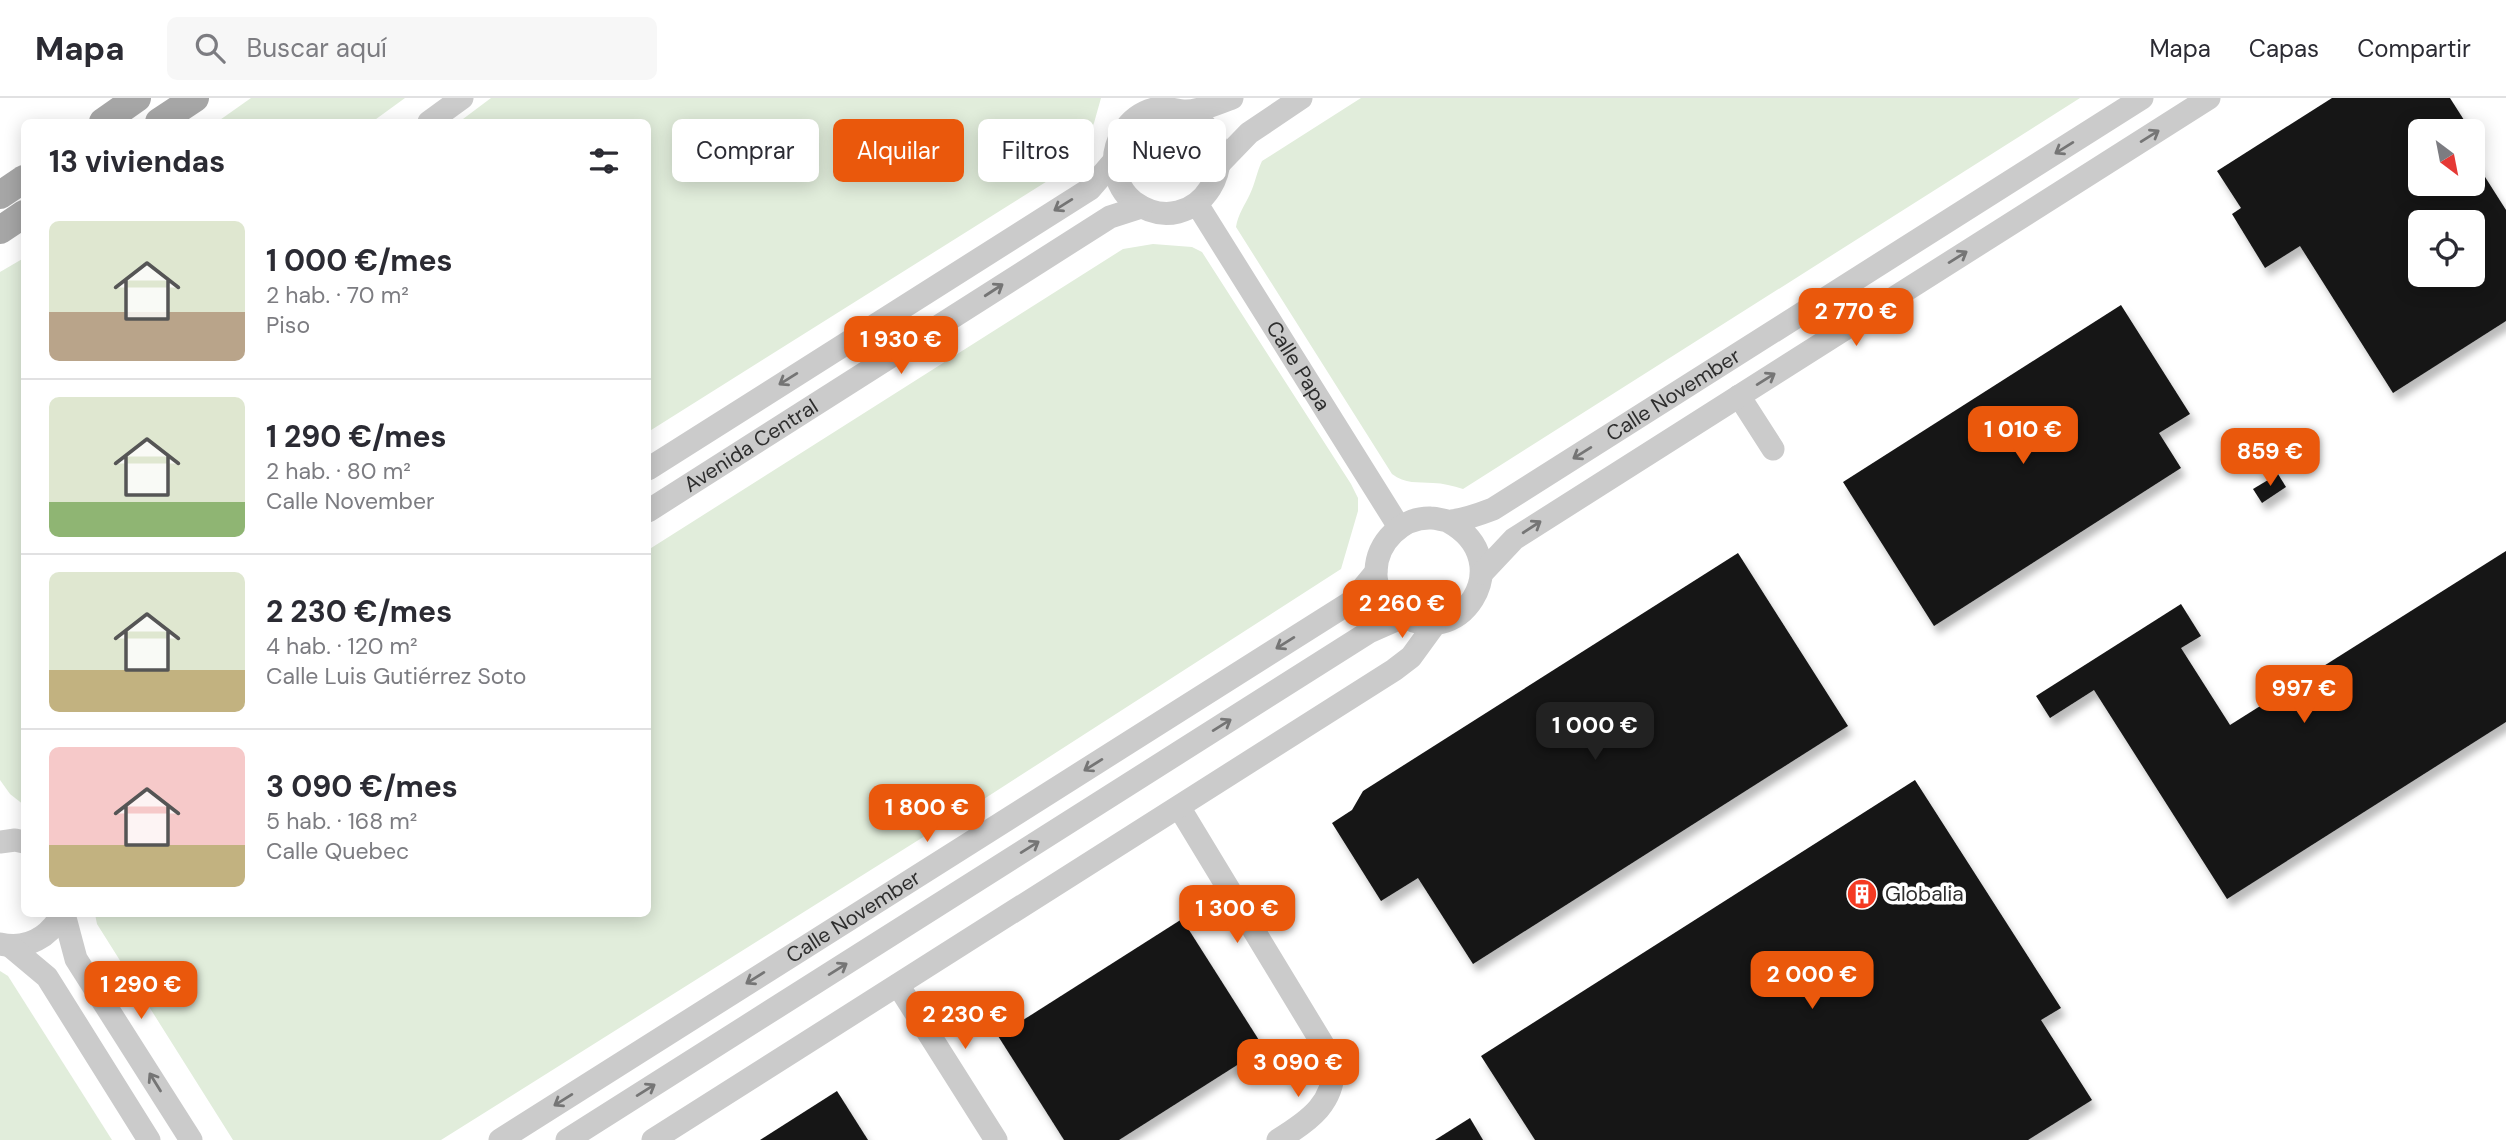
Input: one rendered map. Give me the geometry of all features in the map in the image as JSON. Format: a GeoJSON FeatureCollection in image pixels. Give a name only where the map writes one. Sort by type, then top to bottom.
{"type":"FeatureCollection","features":[{"type":"Feature","properties":{"kind":"main road"},"geometry":{"type":"LineString","coordinates":[[107,119],[137,98]]}},
{"type":"Feature","properties":{"kind":"main road"},"geometry":{"type":"LineString","coordinates":[[164,119],[195,98]]}},
{"type":"Feature","properties":{"kind":"main road"},"geometry":{"type":"LineString","coordinates":[[0,195],[21,181]]}},
{"type":"Feature","properties":{"kind":"main road"},"geometry":{"type":"LineString","coordinates":[[0,230],[21,216]]}},
{"type":"Feature","properties":{"kind":"street"},"geometry":{"type":"LineString","coordinates":[[433,119],[462,98]]}},
{"type":"Feature","properties":{"kind":"street"},"geometry":{"type":"LineString","coordinates":[[1186,111],[1232,98]]}},
{"type":"Feature","properties":{"kind":"street"},"geometry":{"type":"LineString","coordinates":[[1226,157],[1249,132],[1301,98]]}},
{"type":"Feature","properties":{"kind":"street","name":"Calle November"},"geometry":{"type":"LineString","coordinates":[[1449,522],[1474,516],[1505,502],[2142,98]]}},
{"type":"Feature","properties":{"kind":"street","name":"Calle November"},"geometry":{"type":"LineString","coordinates":[[1482,573],[1514,539],[2209,98]]}},
{"type":"Feature","properties":{"kind":"street"},"geometry":{"type":"LineString","coordinates":[[1133,107],[1170,107],[1186,111],[1197,119]]}},
{"type":"Feature","properties":{"kind":"street","name":"Avenida Central"},"geometry":{"type":"LineString","coordinates":[[651,466],[1090,189],[1108,168]]}},
{"type":"Feature","properties":{"kind":"street"},"geometry":{"type":"LineString","coordinates":[[1119,182],[1130,199],[1141,207],[1169,213],[1197,204],[1209,193],[1215,182]]}},
{"type":"Feature","properties":{"kind":"street","name":"Calle Papa"},"geometry":{"type":"LineString","coordinates":[[1197,204],[1399,527]]}},
{"type":"Feature","properties":{"kind":"street","name":"Avenida Central"},"geometry":{"type":"LineString","coordinates":[[651,509],[1110,217],[1141,207]]}},
{"type":"Feature","properties":{"kind":"street","name":"Calle November"},"geometry":{"type":"LineString","coordinates":[[1739,396],[1773,449]]}},
{"type":"Feature","properties":{"kind":"street"},"geometry":{"type":"LineString","coordinates":[[1432,518],[1449,522],[1470,537],[1481,560],[1479,588],[1467,607],[1449,620],[1435,624],[1419,623],[1392,609],[1384,598],[1376,572],[1379,555],[1387,539],[1399,527],[1415,520],[1432,518]]}},
{"type":"Feature","properties":{"kind":"street","name":"Calle November"},"geometry":{"type":"LineString","coordinates":[[500,1140],[1350,602],[1376,572]]}},
{"type":"Feature","properties":{"kind":"street","name":"Calle November"},"geometry":{"type":"LineString","coordinates":[[568,1140],[1369,632],[1404,617]]}},
{"type":"Feature","properties":{"kind":"street"},"geometry":{"type":"LineString","coordinates":[[653,1140],[1394,670],[1410,657],[1435,624]]}},
{"type":"Feature","properties":{"kind":"street"},"geometry":{"type":"LineString","coordinates":[[1179,807],[1333,1061],[1333,1083],[1324,1102],[1310,1119],[1278,1140]]}},
{"type":"Feature","properties":{"kind":"street"},"geometry":{"type":"LineString","coordinates":[[5,945],[27,945],[42,938],[55,927],[61,917]]}},
{"type":"Feature","properties":{"kind":"street"},"geometry":{"type":"LineString","coordinates":[[64,917],[76,959],[191,1140]]}},
{"type":"Feature","properties":{"kind":"street"},"geometry":{"type":"LineString","coordinates":[[5,945],[47,977],[149,1140]]}},
{"type":"Feature","properties":{"kind":"street"},"geometry":{"type":"LineString","coordinates":[[898,985],[996,1140]]}},
{"type":"Feature","properties":{"kind":"green space"},"geometry":{"type":"Polygon","coordinates":[[[251,98],[405,98],[376,119],[221,119],[251,98]]]}},
{"type":"Feature","properties":{"kind":"green space"},"geometry":{"type":"Polygon","coordinates":[[[491,98],[1101,98],[1094,123],[1094,119],[978,119],[978,182],[1046,182],[651,430],[651,119],[463,119],[491,98]]]}},
{"type":"Feature","properties":{"kind":"green space"},"geometry":{"type":"Polygon","coordinates":[[[1361,98],[2080,98],[1463,489],[1407,481],[1392,474],[1236,227],[1262,161],[1361,98]]]}},
{"type":"Feature","properties":{"kind":"green space"},"geometry":{"type":"Polygon","coordinates":[[[1153,244],[1192,247],[1202,252],[1358,498],[1358,511],[1341,569],[987,797],[441,1140],[233,1140],[97,924],[96,917],[651,917],[651,548],[1123,249],[1153,244]]]}},
{"type":"Feature","properties":{"kind":"green space"},"geometry":{"type":"Polygon","coordinates":[[[21,260],[21,803],[10,794],[0,780],[0,272],[21,260]]]}},
{"type":"Feature","properties":{"kind":"green space"},"geometry":{"type":"Polygon","coordinates":[[[0,971],[8,976],[112,1140],[0,1140],[0,971]]]}},
{"type":"Feature","properties":{"kind":"building"},"geometry":{"type":"Polygon","coordinates":[[[2332,98],[2450,98],[2463,119],[2408,119],[2408,196],[2485,196],[2485,177],[2506,210],[2506,321],[2393,393],[2300,246],[2265,268],[2232,214],[2241,208],[2217,171],[2332,98]]]}},
{"type":"Feature","properties":{"kind":"building"},"geometry":{"type":"Polygon","coordinates":[[[2121,305],[2190,414],[2159,433],[2181,468],[1934,626],[1843,482],[2121,305]]]}},
{"type":"Feature","properties":{"kind":"building"},"geometry":{"type":"Polygon","coordinates":[[[2278,474],[2286,487],[2262,503],[2253,489],[2278,474]]]}},
{"type":"Feature","properties":{"kind":"building"},"geometry":{"type":"Polygon","coordinates":[[[2506,551],[2506,722],[2227,899],[2094,690],[2050,718],[2036,696],[2181,604],[2201,636],[2181,648],[2230,725],[2506,551]]]}},
{"type":"Feature","properties":{"kind":"building"},"geometry":{"type":"Polygon","coordinates":[[[1738,553],[1848,726],[1473,964],[1418,878],[1381,901],[1332,823],[1352,810],[1363,791],[1738,553]]]}},
{"type":"Feature","properties":{"kind":"building","name":"Globalia"},"geometry":{"type":"Polygon","coordinates":[[[1915,780],[2061,1008],[2041,1020],[2092,1100],[2028,1140],[1535,1140],[1481,1056],[1915,780]]]}},
{"type":"Feature","properties":{"kind":"building"},"geometry":{"type":"Polygon","coordinates":[[[1182,919],[1264,1048],[1119,1140],[1064,1140],[998,1036],[1182,919]]]}},
{"type":"Feature","properties":{"kind":"building"},"geometry":{"type":"Polygon","coordinates":[[[837,1091],[868,1140],[760,1140],[837,1091]]]}},
{"type":"Feature","properties":{"kind":"building"},"geometry":{"type":"Polygon","coordinates":[[[1470,1118],[1483,1140],[1435,1140],[1470,1118]]]}},
{"type":"Feature","properties":{"kind":"place","name":"Globalia"},"geometry":{"type":"Point","coordinates":[1862,894]}}]}
